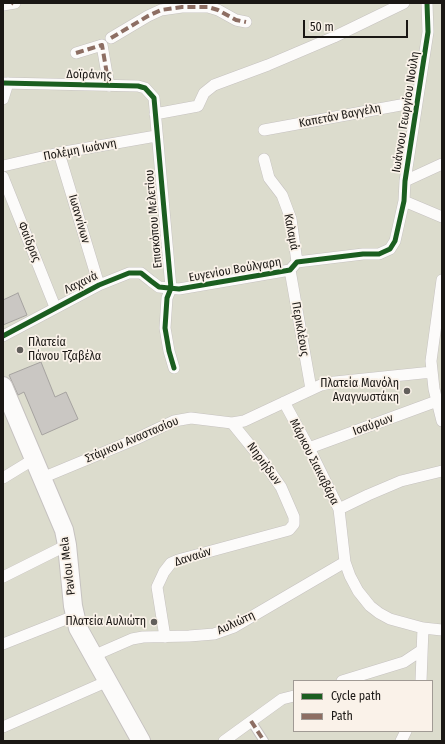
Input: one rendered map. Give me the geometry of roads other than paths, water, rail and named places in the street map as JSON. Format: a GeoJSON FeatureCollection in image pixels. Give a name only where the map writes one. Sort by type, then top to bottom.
{"type":"FeatureCollection","features":[{"type":"Feature","properties":{"kind":"main road","name":"Pavlou Mela"},"geometry":{"type":"LineString","coordinates":[[3,386],[62,526],[67,545],[74,616],[82,637],[141,741]]}},
{"type":"Feature","properties":{"kind":"street"},"geometry":{"type":"LineString","coordinates":[[155,114],[198,106],[204,93],[214,86],[334,37],[404,3]]}},
{"type":"Feature","properties":{"kind":"street","name":"Ιωάννου Γεωργίου Νούλη"},"geometry":{"type":"LineString","coordinates":[[404,201],[405,181],[428,32],[427,3]]}},
{"type":"Feature","properties":{"kind":"street"},"geometry":{"type":"LineString","coordinates":[[111,38],[148,16],[161,10],[176,8],[208,6],[236,20],[246,22]]}},
{"type":"Feature","properties":{"kind":"street"},"geometry":{"type":"LineString","coordinates":[[76,53],[102,45],[109,86]]}},
{"type":"Feature","properties":{"kind":"street"},"geometry":{"type":"LineString","coordinates":[[3,99],[5,83]]}},
{"type":"Feature","properties":{"kind":"street","name":"Δοϊράνης"},"geometry":{"type":"LineString","coordinates":[[5,83],[138,86],[145,88],[154,98],[155,114]]}},
{"type":"Feature","properties":{"kind":"street","name":"Καπετάν Βαγγέλη"},"geometry":{"type":"LineString","coordinates":[[264,130],[417,102]]}},
{"type":"Feature","properties":{"kind":"street","name":"Επισκόπου Μελετίου"},"geometry":{"type":"LineString","coordinates":[[155,114],[170,288],[167,298],[166,328],[169,352],[174,368]]}},
{"type":"Feature","properties":{"kind":"street","name":"Πολέμη Ιωάννη"},"geometry":{"type":"LineString","coordinates":[[3,166],[60,153],[156,136]]}},
{"type":"Feature","properties":{"kind":"street","name":"Ιωαννίνων"},"geometry":{"type":"LineString","coordinates":[[60,153],[99,285]]}},
{"type":"Feature","properties":{"kind":"street","name":"Καλαμά"},"geometry":{"type":"LineString","coordinates":[[264,159],[269,178],[282,195],[291,219],[293,266]]}},
{"type":"Feature","properties":{"kind":"street"},"geometry":{"type":"LineString","coordinates":[[405,181],[442,164]]}},
{"type":"Feature","properties":{"kind":"street","name":"Φαίδρας"},"geometry":{"type":"LineString","coordinates":[[3,177],[55,307]]}},
{"type":"Feature","properties":{"kind":"street"},"geometry":{"type":"LineString","coordinates":[[404,201],[442,216]]}},
{"type":"Feature","properties":{"kind":"street","name":"Ευγενίου Βούλγαρη"},"geometry":{"type":"LineString","coordinates":[[170,288],[179,289],[201,286],[293,266],[363,254],[379,254],[390,249],[395,241],[404,201]]}},
{"type":"Feature","properties":{"kind":"street","name":"Περικλέους"},"geometry":{"type":"LineString","coordinates":[[293,266],[311,389]]}},
{"type":"Feature","properties":{"kind":"street","name":"Λαχανά"},"geometry":{"type":"LineString","coordinates":[[3,336],[55,307],[99,285],[129,274],[141,273],[159,287],[170,288]]}},
{"type":"Feature","properties":{"kind":"street"},"geometry":{"type":"LineString","coordinates":[[442,280],[431,362],[432,372],[438,388],[437,401],[442,422]]}},
{"type":"Feature","properties":{"kind":"street","name":"Στάμκου Αναστασίου"},"geometry":{"type":"LineString","coordinates":[[42,478],[136,439],[174,420],[191,418],[232,423],[244,421],[311,389],[335,382],[432,372]]}},
{"type":"Feature","properties":{"kind":"street","name":"Ισαύρων"},"geometry":{"type":"LineString","coordinates":[[309,448],[437,401]]}},
{"type":"Feature","properties":{"kind":"street","name":"Μάρκου Σιακαβάρα"},"geometry":{"type":"LineString","coordinates":[[284,402],[309,448],[339,509],[345,562],[358,591],[370,606],[390,619],[423,628],[442,630]]}},
{"type":"Feature","properties":{"kind":"street","name":"Νηριήδων"},"geometry":{"type":"LineString","coordinates":[[232,423],[262,460],[281,487],[294,518],[294,524],[289,530]]}},
{"type":"Feature","properties":{"kind":"street"},"geometry":{"type":"LineString","coordinates":[[3,478],[34,459]]}},
{"type":"Feature","properties":{"kind":"street"},"geometry":{"type":"LineString","coordinates":[[339,509],[401,481],[442,471]]}},
{"type":"Feature","properties":{"kind":"street","name":"Δαναών"},"geometry":{"type":"LineString","coordinates":[[165,637],[157,588],[164,572],[171,563],[289,530]]}},
{"type":"Feature","properties":{"kind":"street"},"geometry":{"type":"LineString","coordinates":[[3,577],[67,545]]}},
{"type":"Feature","properties":{"kind":"street","name":"Αυλιώτη"},"geometry":{"type":"LineString","coordinates":[[93,656],[132,638],[214,634],[234,627],[345,562]]}},
{"type":"Feature","properties":{"kind":"street"},"geometry":{"type":"LineString","coordinates":[[3,644],[74,616]]}},
{"type":"Feature","properties":{"kind":"street"},"geometry":{"type":"LineString","coordinates":[[421,680],[423,628]]}},
{"type":"Feature","properties":{"kind":"street"},"geometry":{"type":"LineString","coordinates":[[345,680],[404,662],[422,650]]}},
{"type":"Feature","properties":{"kind":"street"},"geometry":{"type":"LineString","coordinates":[[3,727],[108,681]]}},
{"type":"Feature","properties":{"kind":"street"},"geometry":{"type":"LineString","coordinates":[[224,741],[282,699],[293,696]]}},
{"type":"Feature","properties":{"kind":"street"},"geometry":{"type":"LineString","coordinates":[[251,721],[264,741]]}},
{"type":"Feature","properties":{"kind":"street"},"geometry":{"type":"LineString","coordinates":[[401,741],[406,732]]}},
{"type":"Feature","properties":{"kind":"place","name":"Πλατεία Πάνου Τζαβέλα"},"geometry":{"type":"Point","coordinates":[20,350]}},
{"type":"Feature","properties":{"kind":"place","name":"Πλατεία Μανόλη Αναγνωστάκη"},"geometry":{"type":"Point","coordinates":[407,391]}},
{"type":"Feature","properties":{"kind":"place","name":"Πλατεία Αυλιώτη"},"geometry":{"type":"Point","coordinates":[154,622]}}]}
